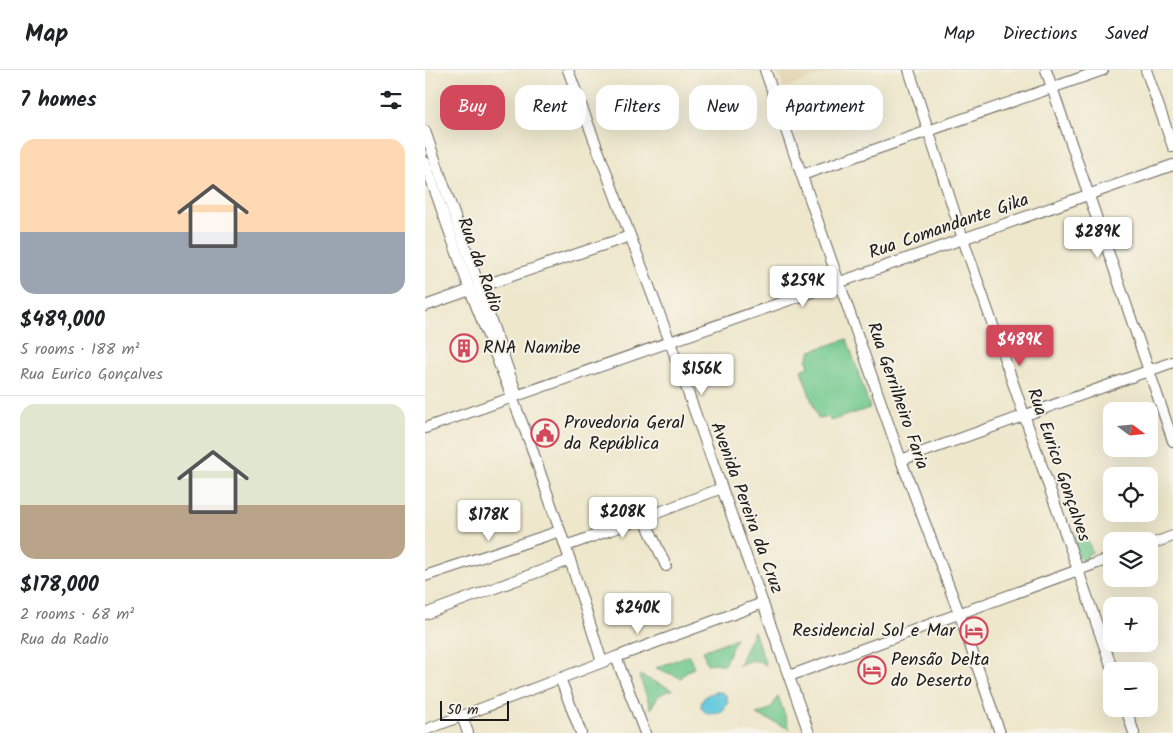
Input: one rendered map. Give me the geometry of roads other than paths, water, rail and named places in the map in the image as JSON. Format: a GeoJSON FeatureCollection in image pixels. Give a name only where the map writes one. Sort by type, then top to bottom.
{"type":"FeatureCollection","features":[{"type":"Feature","properties":{"kind":"street","name":"Avenida Pereira da Cruz"},"geometry":{"type":"LineString","coordinates":[[568,70],[670,342],[809,733]]}},
{"type":"Feature","properties":{"kind":"street","name":"Rua Gerrilheiro Faria"},"geometry":{"type":"LineString","coordinates":[[765,70],[901,460],[959,613],[1000,733]]}},
{"type":"Feature","properties":{"kind":"street","name":"Rua Eurico Gonçalves"},"geometry":{"type":"LineString","coordinates":[[909,70],[963,239],[1110,662]]}},
{"type":"Feature","properties":{"kind":"street"},"geometry":{"type":"LineString","coordinates":[[1046,70],[1173,440]]}},
{"type":"Feature","properties":{"kind":"street"},"geometry":{"type":"LineString","coordinates":[[802,175],[1103,70]]}},
{"type":"Feature","properties":{"kind":"street"},"geometry":{"type":"LineString","coordinates":[[1146,70],[1173,148]]}},
{"type":"Feature","properties":{"kind":"street","name":"Rua da Radio"},"geometry":{"type":"LineString","coordinates":[[425,131],[475,288]]}},
{"type":"Feature","properties":{"kind":"street","name":"Rua da Radio"},"geometry":{"type":"LineString","coordinates":[[425,162],[475,288],[514,396],[571,560],[601,662]]}},
{"type":"Feature","properties":{"kind":"street","name":"Rua Comandante Gika"},"geometry":{"type":"LineString","coordinates":[[425,428],[1173,165]]}},
{"type":"Feature","properties":{"kind":"street"},"geometry":{"type":"LineString","coordinates":[[425,306],[630,236]]}},
{"type":"Feature","properties":{"kind":"street"},"geometry":{"type":"LineString","coordinates":[[901,460],[1173,362]]}},
{"type":"Feature","properties":{"kind":"street"},"geometry":{"type":"LineString","coordinates":[[566,546],[722,488]]}},
{"type":"Feature","properties":{"kind":"street"},"geometry":{"type":"LineString","coordinates":[[644,518],[666,566]]}},
{"type":"Feature","properties":{"kind":"street"},"geometry":{"type":"LineString","coordinates":[[425,576],[561,531]]}},
{"type":"Feature","properties":{"kind":"street"},"geometry":{"type":"LineString","coordinates":[[1158,541],[1173,536]]}},
{"type":"Feature","properties":{"kind":"street"},"geometry":{"type":"LineString","coordinates":[[425,614],[571,560]]}},
{"type":"Feature","properties":{"kind":"street"},"geometry":{"type":"LineString","coordinates":[[789,676],[1103,561]]}},
{"type":"Feature","properties":{"kind":"street"},"geometry":{"type":"LineString","coordinates":[[425,730],[601,662],[763,603]]}},
{"type":"Feature","properties":{"kind":"street"},"geometry":{"type":"LineString","coordinates":[[616,657],[645,733]]}},
{"type":"Feature","properties":{"kind":"street"},"geometry":{"type":"LineString","coordinates":[[560,678],[581,733]]}},
{"type":"Feature","properties":{"kind":"street"},"geometry":{"type":"LineString","coordinates":[[462,716],[468,733]]}},
{"type":"Feature","properties":{"kind":"street"},"geometry":{"type":"LineString","coordinates":[[1129,717],[1135,733]]}},
{"type":"Feature","properties":{"kind":"water"},"geometry":{"type":"Polygon","coordinates":[[[721,692],[726,695],[728,704],[720,713],[707,714],[701,707],[702,701],[707,695],[721,692]]]}},
{"type":"Feature","properties":{"kind":"place","name":"RNA Namibe"},"geometry":{"type":"Point","coordinates":[464,348]}},
{"type":"Feature","properties":{"kind":"place","name":"Provedoria Geral da República"},"geometry":{"type":"Point","coordinates":[545,433]}},
{"type":"Feature","properties":{"kind":"place","name":"Residencial Sol e Mar"},"geometry":{"type":"Point","coordinates":[974,631]}},
{"type":"Feature","properties":{"kind":"place","name":"Pensão Delta do Deserto"},"geometry":{"type":"Point","coordinates":[872,670]}}]}
